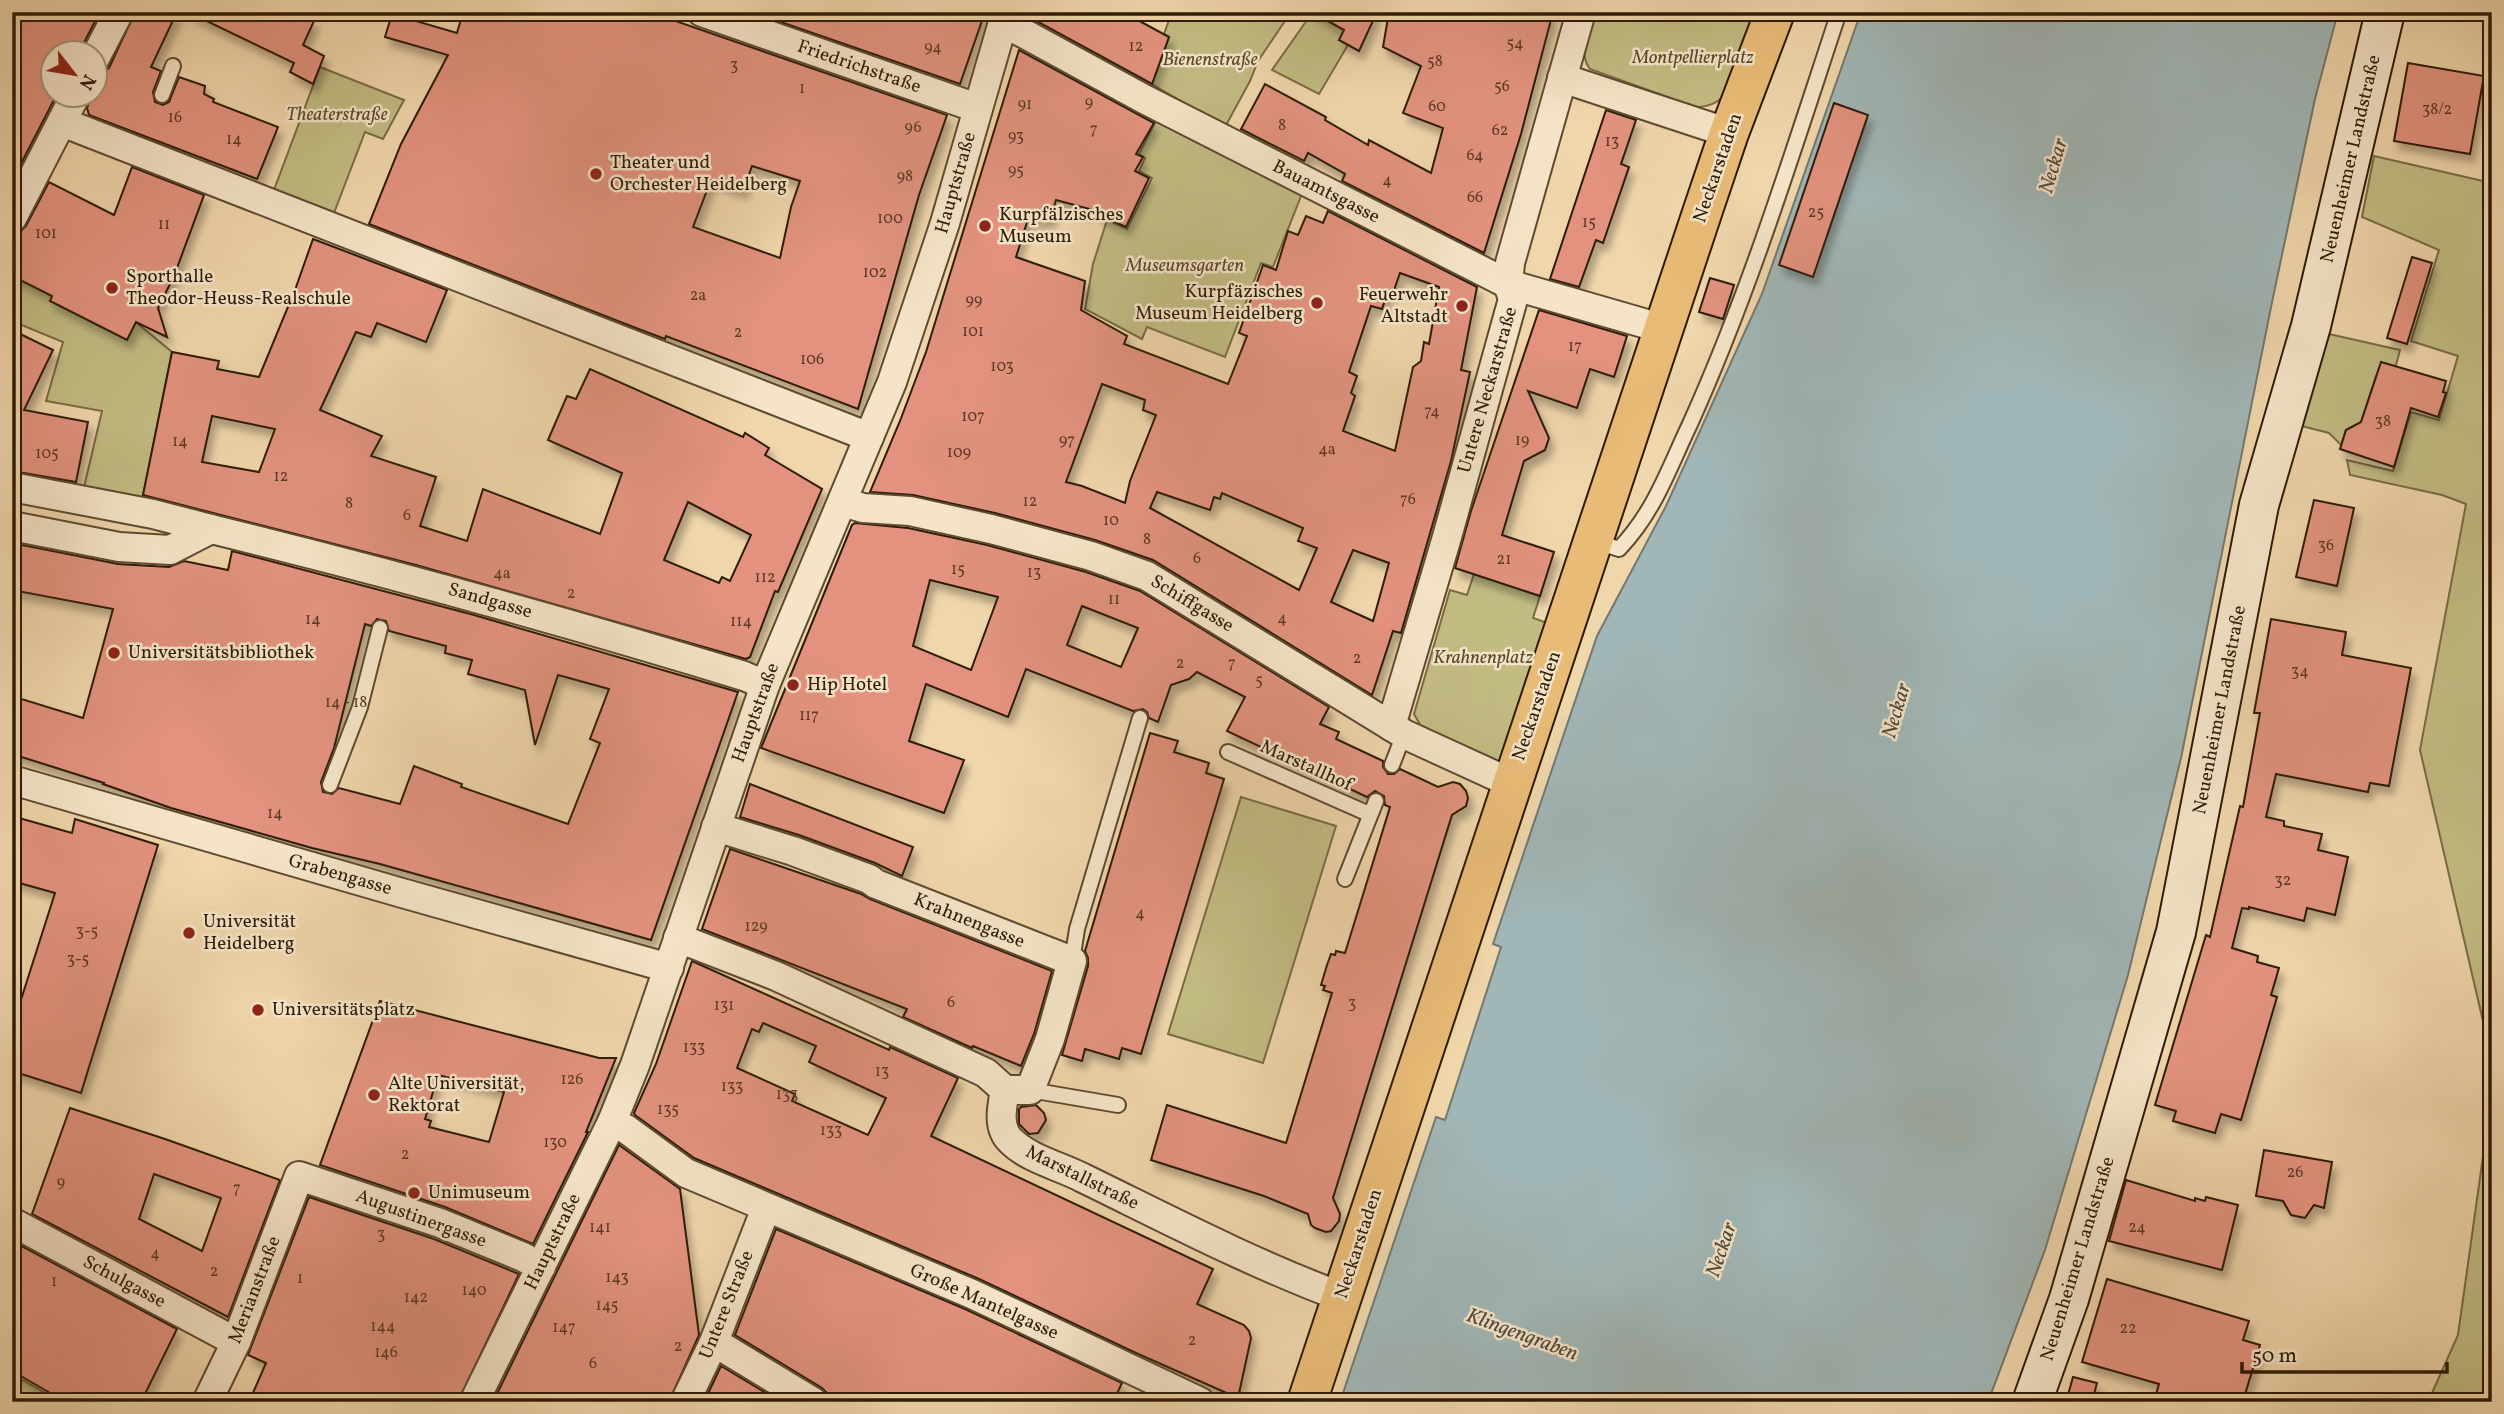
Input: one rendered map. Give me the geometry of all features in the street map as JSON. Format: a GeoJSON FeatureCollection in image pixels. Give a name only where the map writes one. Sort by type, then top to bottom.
{"type":"FeatureCollection","features":[{"type":"Feature","properties":{"kind":"main road","name":"Neckarstaden"},"geometry":{"type":"LineString","coordinates":[[1307,1402],[1729,133],[1775,12]]}},
{"type":"Feature","properties":{"kind":"main road","name":"Neuenheimer Landstraße"},"geometry":{"type":"LineString","coordinates":[[2032,1402],[2069,1299],[2176,932],[2259,506],[2311,326],[2385,12]]}},
{"type":"Feature","properties":{"kind":"street"},"geometry":{"type":"LineString","coordinates":[[105,38],[119,12]]}},
{"type":"Feature","properties":{"kind":"street","name":"Friedrichstraße"},"geometry":{"type":"LineString","coordinates":[[702,12],[977,108]]}},
{"type":"Feature","properties":{"kind":"street","name":"Untere Neckarstraße"},"geometry":{"type":"LineString","coordinates":[[1397,730],[1447,537],[1514,299],[1508,285],[1510,263],[1581,12]]}},
{"type":"Feature","properties":{"kind":"street","name":"Hauptstraße"},"geometry":{"type":"LineString","coordinates":[[474,1402],[612,1122],[669,968],[716,827],[724,766],[814,593],[843,502],[955,226],[977,108],[1004,17]]}},
{"type":"Feature","properties":{"kind":"street","name":"Bauamtsgasse"},"geometry":{"type":"LineString","coordinates":[[1004,17],[1144,99],[1508,285],[1664,329]]}},
{"type":"Feature","properties":{"kind":"street"},"geometry":{"type":"LineString","coordinates":[[1562,78],[1729,133]]}},
{"type":"Feature","properties":{"kind":"street"},"geometry":{"type":"LineString","coordinates":[[12,218],[69,108]]}},
{"type":"Feature","properties":{"kind":"street"},"geometry":{"type":"LineString","coordinates":[[62,122],[143,144],[590,329],[869,438]]}},
{"type":"Feature","properties":{"kind":"street","name":"Sandgasse"},"geometry":{"type":"LineString","coordinates":[[12,487],[211,528],[393,583],[601,632],[744,676],[765,685]]}},
{"type":"Feature","properties":{"kind":"street","name":"Schiffgasse"},"geometry":{"type":"LineString","coordinates":[[843,502],[863,508],[911,511],[991,529],[1091,556],[1147,576],[1397,730],[1511,783]]}},
{"type":"Feature","properties":{"kind":"street"},"geometry":{"type":"LineString","coordinates":[[12,526],[120,547],[170,550],[211,528]]}},
{"type":"Feature","properties":{"kind":"street","name":"Grabengasse"},"geometry":{"type":"LineString","coordinates":[[12,780],[52,779],[669,968]]}},
{"type":"Feature","properties":{"kind":"street","name":"Krahnengasse"},"geometry":{"type":"LineString","coordinates":[[716,827],[869,879],[1072,961]]}},
{"type":"Feature","properties":{"kind":"street"},"geometry":{"type":"LineString","coordinates":[[678,938],[776,976],[986,1073],[1017,1090],[1050,1039],[1072,961]]}},
{"type":"Feature","properties":{"kind":"street","name":"Marstallstraße"},"geometry":{"type":"LineString","coordinates":[[1017,1090],[1001,1112],[1003,1128],[1010,1141],[1029,1154],[1248,1259],[1342,1297]]}},
{"type":"Feature","properties":{"kind":"street","name":"Große Mantelgasse"},"geometry":{"type":"LineString","coordinates":[[612,1122],[626,1129],[686,1173],[972,1294],[1200,1402]]}},
{"type":"Feature","properties":{"kind":"street","name":"Augustinergasse"},"geometry":{"type":"LineString","coordinates":[[299,1176],[440,1223],[541,1267]]}},
{"type":"Feature","properties":{"kind":"street","name":"Merianstraße"},"geometry":{"type":"LineString","coordinates":[[208,1402],[236,1342],[299,1176]]}},
{"type":"Feature","properties":{"kind":"street","name":"Untere Straße"},"geometry":{"type":"LineString","coordinates":[[685,1402],[714,1342],[766,1208]]}},
{"type":"Feature","properties":{"kind":"street","name":"Schulgasse"},"geometry":{"type":"LineString","coordinates":[[12,1222],[236,1342]]}},
{"type":"Feature","properties":{"kind":"street"},"geometry":{"type":"LineString","coordinates":[[714,1342],[813,1402]]}},
{"type":"Feature","properties":{"kind":"lane"},"geometry":{"type":"LineString","coordinates":[[1593,540],[1619,549],[1649,513],[1731,328],[1789,165],[1839,12]]}},
{"type":"Feature","properties":{"kind":"lane"},"geometry":{"type":"LineString","coordinates":[[162,95],[173,66]]}},
{"type":"Feature","properties":{"kind":"lane"},"geometry":{"type":"LineString","coordinates":[[330,785],[360,707],[380,628]]}},
{"type":"Feature","properties":{"kind":"lane"},"geometry":{"type":"LineString","coordinates":[[1072,961],[1077,929],[1139,719]]}},
{"type":"Feature","properties":{"kind":"lane"},"geometry":{"type":"LineString","coordinates":[[1392,765],[1397,730]]}},
{"type":"Feature","properties":{"kind":"lane","name":"Marstallhof"},"geometry":{"type":"LineString","coordinates":[[1228,752],[1369,814]]}},
{"type":"Feature","properties":{"kind":"lane","name":"Marstallhof"},"geometry":{"type":"LineString","coordinates":[[1345,879],[1376,800]]}},
{"type":"Feature","properties":{"kind":"lane"},"geometry":{"type":"LineString","coordinates":[[1017,1090],[1118,1105]]}},
{"type":"Feature","properties":{"kind":"green space","name":"Bienenstraße"},"geometry":{"type":"Polygon","coordinates":[[[1172,12],[1291,12],[1258,61],[1225,127],[1152,84],[1169,37],[1164,34],[1172,12]]]}},
{"type":"Feature","properties":{"kind":"green space","name":"Montpellierplatz"},"geometry":{"type":"Polygon","coordinates":[[[1593,12],[1758,12],[1726,95],[1711,104],[1695,107],[1590,69],[1584,48],[1593,12]]]}},
{"type":"Feature","properties":{"kind":"green space"},"geometry":{"type":"Polygon","coordinates":[[[1312,13],[1344,30],[1339,40],[1348,45],[1319,94],[1272,70],[1312,13]]]}},
{"type":"Feature","properties":{"kind":"green space","name":"Theaterstraße"},"geometry":{"type":"Polygon","coordinates":[[[320,67],[404,100],[383,139],[365,132],[334,213],[274,190],[320,67]]]}},
{"type":"Feature","properties":{"kind":"green space","name":"Museumsgarten"},"geometry":{"type":"Polygon","coordinates":[[[1156,121],[1303,191],[1273,267],[1261,263],[1225,357],[1147,327],[1142,339],[1085,309],[1093,264],[1107,220],[1127,229],[1152,178],[1139,171],[1145,158],[1139,154],[1156,121]]]}},
{"type":"Feature","properties":{"kind":"green space"},"geometry":{"type":"Polygon","coordinates":[[[2374,156],[2492,183],[2492,1060],[2420,750],[2466,504],[2442,495],[2350,475],[2347,460],[2393,471],[2411,412],[2439,420],[2458,356],[2411,341],[2439,250],[2362,217],[2374,156]]]}},
{"type":"Feature","properties":{"kind":"green space"},"geometry":{"type":"Polygon","coordinates":[[[12,276],[44,282],[137,323],[172,352],[141,505],[84,487],[102,411],[46,401],[63,342],[12,321],[12,276]]]}},
{"type":"Feature","properties":{"kind":"green space"},"geometry":{"type":"Polygon","coordinates":[[[2329,334],[2400,350],[2392,380],[2376,376],[2359,429],[2352,427],[2346,430],[2341,445],[2329,433],[2298,425],[2329,334]]]}},
{"type":"Feature","properties":{"kind":"green space","name":"Krahnenplatz"},"geometry":{"type":"Polygon","coordinates":[[[1474,574],[1540,596],[1533,618],[1550,624],[1501,762],[1422,728],[1414,714],[1450,590],[1467,595],[1474,574]]]}},
{"type":"Feature","properties":{"kind":"green space"},"geometry":{"type":"Polygon","coordinates":[[[1241,797],[1336,826],[1263,1063],[1168,1034],[1241,797]]]}},
{"type":"Feature","properties":{"kind":"green space"},"geometry":{"type":"Polygon","coordinates":[[[2492,1092],[2492,1402],[2428,1402],[2458,1335],[2492,1092]]]}},
{"type":"Feature","properties":{"kind":"green space"},"geometry":{"type":"Polygon","coordinates":[[[12,1374],[61,1402],[12,1402],[12,1374]]]}},
{"type":"Feature","properties":{"kind":"water"},"geometry":{"type":"Polygon","coordinates":[[[1861,12],[2338,12],[2315,99],[2272,302],[2181,758],[2128,975],[2045,1250],[1988,1402],[1340,1402],[1436,1117],[1445,1120],[1501,947],[1493,944],[1597,636],[1666,506],[1762,294],[1861,12]]]}},
{"type":"Feature","properties":{"kind":"building"},"geometry":{"type":"Polygon","coordinates":[[[12,12],[100,12],[86,38],[38,38],[38,108],[50,108],[12,181],[12,12]]]}},
{"type":"Feature","properties":{"kind":"building"},"geometry":{"type":"Polygon","coordinates":[[[135,12],[177,12],[151,67],[161,71],[153,92],[155,102],[163,105],[169,102],[179,77],[205,86],[204,94],[214,99],[213,102],[278,127],[257,179],[89,115],[87,108],[108,108],[109,68],[135,12]]]}},
{"type":"Feature","properties":{"kind":"building"},"geometry":{"type":"Polygon","coordinates":[[[188,12],[297,12],[314,21],[303,45],[324,56],[313,84],[290,72],[294,63],[188,12]]]}},
{"type":"Feature","properties":{"kind":"building"},"geometry":{"type":"Polygon","coordinates":[[[463,12],[663,12],[661,16],[947,115],[919,195],[858,409],[666,336],[665,339],[369,224],[401,144],[448,55],[385,37],[392,14],[457,33],[463,12]],[[752,166],[743,191],[711,180],[693,227],[780,258],[791,207],[800,181],[752,166]]]}},
{"type":"Feature","properties":{"kind":"building"},"geometry":{"type":"Polygon","coordinates":[[[777,12],[985,12],[960,84],[775,20],[777,12]]]}},
{"type":"Feature","properties":{"kind":"building"},"geometry":{"type":"Polygon","coordinates":[[[1030,12],[1123,12],[1169,37],[1152,84],[1029,17],[1030,12]]]}},
{"type":"Feature","properties":{"kind":"building"},"geometry":{"type":"Polygon","coordinates":[[[1312,12],[1377,12],[1359,51],[1339,40],[1344,30],[1312,12]]]}},
{"type":"Feature","properties":{"kind":"building"},"geometry":{"type":"Polygon","coordinates":[[[1389,12],[1553,12],[1521,134],[1484,253],[1342,181],[1345,174],[1308,153],[1304,161],[1241,129],[1265,84],[1326,117],[1325,120],[1368,145],[1369,140],[1431,173],[1443,128],[1403,113],[1421,66],[1383,47],[1389,12]]]}},
{"type":"Feature","properties":{"kind":"building"},"geometry":{"type":"Polygon","coordinates":[[[1019,50],[1154,123],[1136,154],[1143,157],[1135,171],[1149,178],[1126,227],[1097,214],[1097,211],[1056,200],[1050,220],[1028,219],[1016,257],[1085,281],[1081,310],[1127,336],[1124,344],[1228,384],[1247,336],[1239,333],[1263,265],[1276,270],[1288,231],[1298,235],[1306,216],[1323,223],[1328,211],[1477,287],[1461,370],[1470,372],[1451,461],[1401,633],[1393,631],[1372,695],[1153,560],[1095,540],[995,513],[913,495],[870,492],[926,352],[1019,50]],[[1400,273],[1393,293],[1388,291],[1382,309],[1371,306],[1349,372],[1357,376],[1351,393],[1355,396],[1343,431],[1395,451],[1413,367],[1421,361],[1424,342],[1429,344],[1439,287],[1400,273]],[[1102,384],[1066,482],[1125,503],[1130,481],[1156,415],[1143,410],[1145,400],[1102,384]],[[1157,492],[1150,508],[1299,590],[1317,548],[1298,541],[1303,528],[1222,493],[1220,499],[1214,497],[1210,510],[1157,492]],[[1353,550],[1331,602],[1373,621],[1389,563],[1353,550]]]}},
{"type":"Feature","properties":{"kind":"building"},"geometry":{"type":"Polygon","coordinates":[[[2408,63],[2484,76],[2470,154],[2394,141],[2408,63]]]}},
{"type":"Feature","properties":{"kind":"building"},"geometry":{"type":"Polygon","coordinates":[[[1834,103],[1868,115],[1813,277],[1779,265],[1834,103]]]}},
{"type":"Feature","properties":{"kind":"building"},"geometry":{"type":"Polygon","coordinates":[[[1606,110],[1636,120],[1621,164],[1629,167],[1603,243],[1596,240],[1579,287],[1550,279],[1606,110]]]}},
{"type":"Feature","properties":{"kind":"building"},"geometry":{"type":"Polygon","coordinates":[[[132,167],[204,195],[174,276],[158,308],[167,337],[136,322],[127,340],[50,301],[52,296],[12,276],[12,235],[26,226],[49,182],[114,215],[132,167]]]}},
{"type":"Feature","properties":{"kind":"building"},"geometry":{"type":"Polygon","coordinates":[[[313,239],[447,290],[426,342],[377,323],[371,337],[356,332],[320,410],[382,436],[371,456],[436,477],[420,526],[467,541],[483,489],[600,534],[622,473],[548,440],[567,396],[576,399],[590,369],[743,437],[745,433],[769,448],[765,455],[822,489],[778,592],[775,591],[750,657],[746,659],[416,565],[143,495],[172,352],[219,361],[217,369],[259,377],[313,239]],[[212,416],[202,462],[259,472],[275,429],[212,416]],[[688,502],[664,560],[719,583],[722,577],[730,581],[751,535],[688,502]]]}},
{"type":"Feature","properties":{"kind":"building"},"geometry":{"type":"Polygon","coordinates":[[[2412,257],[2432,263],[2407,344],[2387,338],[2412,257]]]}},
{"type":"Feature","properties":{"kind":"building"},"geometry":{"type":"Polygon","coordinates":[[[1710,278],[1734,285],[1723,319],[1699,312],[1710,278]]]}},
{"type":"Feature","properties":{"kind":"building"},"geometry":{"type":"Polygon","coordinates":[[[1539,310],[1627,336],[1614,377],[1590,369],[1577,408],[1528,391],[1549,438],[1545,450],[1524,461],[1502,535],[1554,552],[1540,596],[1455,568],[1471,511],[1539,310]]]}},
{"type":"Feature","properties":{"kind":"building"},"geometry":{"type":"Polygon","coordinates":[[[12,330],[53,350],[24,410],[88,422],[76,482],[12,471],[12,330]]]}},
{"type":"Feature","properties":{"kind":"building"},"geometry":{"type":"Polygon","coordinates":[[[2381,362],[2446,381],[2443,392],[2446,393],[2438,417],[2411,408],[2394,467],[2340,449],[2346,430],[2361,422],[2381,362]]]}},
{"type":"Feature","properties":{"kind":"building"},"geometry":{"type":"Polygon","coordinates":[[[2314,500],[2354,508],[2337,586],[2296,577],[2314,500]]]}},
{"type":"Feature","properties":{"kind":"building"},"geometry":{"type":"Polygon","coordinates":[[[855,523],[908,528],[987,545],[1086,572],[1140,591],[1329,707],[1320,724],[1339,732],[1336,739],[1383,761],[1383,767],[1388,774],[1394,774],[1400,769],[1438,787],[1453,782],[1460,784],[1466,791],[1466,806],[1452,815],[1333,1198],[1340,1214],[1339,1221],[1331,1231],[1315,1228],[1311,1225],[1308,1214],[1264,1196],[1151,1160],[1167,1105],[1286,1143],[1332,993],[1323,990],[1325,986],[1321,985],[1331,954],[1335,955],[1336,951],[1345,953],[1390,807],[1385,805],[1384,796],[1375,791],[1367,797],[1227,731],[1245,697],[1197,672],[1189,679],[1171,685],[1158,722],[1149,718],[1143,709],[1133,711],[1026,669],[1008,717],[926,684],[909,741],[964,760],[944,813],[761,748],[855,523]],[[930,580],[913,646],[971,670],[998,597],[930,580]],[[1082,606],[1067,645],[1121,667],[1138,628],[1082,606]]]}},
{"type":"Feature","properties":{"kind":"building"},"geometry":{"type":"Polygon","coordinates":[[[12,543],[118,564],[169,567],[184,561],[228,570],[232,551],[474,615],[738,692],[651,940],[171,808],[104,783],[12,754],[12,696],[83,718],[113,609],[12,590],[12,543]],[[377,619],[371,626],[365,624],[334,748],[321,782],[323,792],[332,794],[339,788],[400,804],[414,766],[462,784],[461,787],[568,824],[600,743],[590,739],[609,689],[558,675],[535,745],[525,690],[468,674],[472,660],[445,653],[446,646],[389,631],[386,621],[377,619]]]}},
{"type":"Feature","properties":{"kind":"building"},"geometry":{"type":"Polygon","coordinates":[[[2271,619],[2346,632],[2342,655],[2411,668],[2389,786],[2370,783],[2368,792],[2276,774],[2266,817],[2284,821],[2284,826],[2322,834],[2318,850],[2348,857],[2335,915],[2307,908],[2304,921],[2249,907],[2242,908],[2232,948],[2258,956],[2257,962],[2279,968],[2271,995],[2277,997],[2241,1120],[2221,1114],[2215,1133],[2173,1121],[2176,1111],[2155,1105],[2206,935],[2210,937],[2240,806],[2243,807],[2260,713],[2254,713],[2271,619]]]}},
{"type":"Feature","properties":{"kind":"building"},"geometry":{"type":"Polygon","coordinates":[[[1150,733],[1178,741],[1174,752],[1209,763],[1206,773],[1224,779],[1141,1054],[1122,1048],[1119,1059],[1085,1049],[1082,1061],[1062,1055],[1088,966],[1085,951],[1150,733]]]}},
{"type":"Feature","properties":{"kind":"building"},"geometry":{"type":"Polygon","coordinates":[[[750,784],[913,847],[902,876],[799,835],[740,817],[750,784]]]}},
{"type":"Feature","properties":{"kind":"building"},"geometry":{"type":"Polygon","coordinates":[[[12,816],[72,833],[75,819],[158,845],[81,1093],[12,1071],[12,1028],[55,893],[12,881],[12,816]]]}},
{"type":"Feature","properties":{"kind":"building"},"geometry":{"type":"Polygon","coordinates":[[[730,849],[861,894],[1052,971],[1034,1034],[1021,1066],[973,1046],[972,1048],[903,1017],[907,1009],[702,929],[730,849]]]}},
{"type":"Feature","properties":{"kind":"building"},"geometry":{"type":"Polygon","coordinates":[[[692,961],[889,1050],[890,1047],[958,1078],[931,1136],[1213,1269],[1197,1304],[1244,1325],[1251,1338],[1238,1398],[979,1279],[694,1158],[634,1113],[656,1064],[692,961]],[[763,1023],[759,1032],[752,1029],[737,1068],[795,1094],[792,1101],[868,1135],[886,1098],[809,1062],[816,1046],[763,1023]]]}},
{"type":"Feature","properties":{"kind":"building"},"geometry":{"type":"Polygon","coordinates":[[[380,1001],[599,1058],[616,1058],[588,1132],[533,1244],[445,1207],[320,1165],[380,1001]],[[438,1075],[425,1119],[431,1121],[429,1127],[489,1142],[504,1092],[438,1075]]]}},
{"type":"Feature","properties":{"kind":"building"},"geometry":{"type":"Polygon","coordinates":[[[1036,1105],[1044,1113],[1046,1120],[1038,1133],[1029,1134],[1019,1124],[1019,1109],[1036,1105]]]}},
{"type":"Feature","properties":{"kind":"building"},"geometry":{"type":"Polygon","coordinates":[[[70,1108],[280,1180],[228,1317],[32,1214],[70,1108]],[[154,1174],[139,1219],[202,1251],[221,1198],[154,1174]]]}},
{"type":"Feature","properties":{"kind":"building"},"geometry":{"type":"Polygon","coordinates":[[[619,1145],[680,1189],[699,1335],[669,1402],[493,1402],[619,1145]]]}},
{"type":"Feature","properties":{"kind":"building"},"geometry":{"type":"Polygon","coordinates":[[[2264,1150],[2332,1162],[2324,1208],[2314,1205],[2305,1218],[2291,1215],[2283,1201],[2256,1196],[2264,1150]]]}},
{"type":"Feature","properties":{"kind":"building"},"geometry":{"type":"Polygon","coordinates":[[[2126,1180],[2195,1201],[2195,1198],[2205,1201],[2206,1197],[2238,1205],[2222,1270],[2109,1241],[2126,1180]]]}},
{"type":"Feature","properties":{"kind":"building"},"geometry":{"type":"Polygon","coordinates":[[[309,1197],[434,1239],[519,1274],[458,1402],[249,1402],[266,1363],[248,1355],[309,1197]]]}},
{"type":"Feature","properties":{"kind":"building"},"geometry":{"type":"Polygon","coordinates":[[[776,1229],[965,1309],[1122,1383],[1113,1402],[830,1402],[822,1388],[735,1335],[776,1229]]]}},
{"type":"Feature","properties":{"kind":"building"},"geometry":{"type":"Polygon","coordinates":[[[12,1241],[177,1329],[141,1402],[66,1402],[12,1371],[12,1241]]]}},
{"type":"Feature","properties":{"kind":"building"},"geometry":{"type":"Polygon","coordinates":[[[2107,1279],[2249,1321],[2243,1340],[2260,1345],[2243,1401],[2228,1396],[2226,1402],[2166,1402],[2155,1398],[2159,1384],[2082,1362],[2107,1279]]]}},
{"type":"Feature","properties":{"kind":"building"},"geometry":{"type":"Polygon","coordinates":[[[721,1366],[781,1402],[704,1402],[721,1366]]]}},
{"type":"Feature","properties":{"kind":"building"},"geometry":{"type":"Polygon","coordinates":[[[2073,1377],[2097,1383],[2092,1402],[2066,1402],[2073,1377]]]}},
{"type":"Feature","properties":{"kind":"place","name":"Theater und Orchester Heidelberg"},"geometry":{"type":"Point","coordinates":[596,174]}},
{"type":"Feature","properties":{"kind":"place","name":"Kurpfälzisches Museum"},"geometry":{"type":"Point","coordinates":[985,226]}},
{"type":"Feature","properties":{"kind":"place","name":"Sporthalle Theodor-Heuss-Realschule"},"geometry":{"type":"Point","coordinates":[112,288]}},
{"type":"Feature","properties":{"kind":"place","name":"Kurpfäzisches Museum Heidelberg"},"geometry":{"type":"Point","coordinates":[1317,303]}},
{"type":"Feature","properties":{"kind":"place","name":"Feuerwehr Altstadt"},"geometry":{"type":"Point","coordinates":[1462,306]}},
{"type":"Feature","properties":{"kind":"place","name":"Universitätsbibliothek"},"geometry":{"type":"Point","coordinates":[114,653]}},
{"type":"Feature","properties":{"kind":"place","name":"Hip Hotel"},"geometry":{"type":"Point","coordinates":[793,685]}},
{"type":"Feature","properties":{"kind":"place","name":"Universität Heidelberg"},"geometry":{"type":"Point","coordinates":[189,933]}},
{"type":"Feature","properties":{"kind":"place","name":"Universitätsplatz"},"geometry":{"type":"Point","coordinates":[258,1010]}},
{"type":"Feature","properties":{"kind":"place","name":"Alte Universität, Rektorat"},"geometry":{"type":"Point","coordinates":[374,1095]}},
{"type":"Feature","properties":{"kind":"place","name":"Unimuseum"},"geometry":{"type":"Point","coordinates":[414,1193]}},
{"type":"Feature","properties":{"kind":"water label","name":"Neckar"},"geometry":{"type":"Point","coordinates":[2054,166]}},
{"type":"Feature","properties":{"kind":"water label","name":"Neckar"},"geometry":{"type":"Point","coordinates":[1897,711]}},
{"type":"Feature","properties":{"kind":"water label","name":"Neckar"},"geometry":{"type":"Point","coordinates":[1722,1250]}},
{"type":"Feature","properties":{"kind":"water label","name":"Klingengraben"},"geometry":{"type":"Point","coordinates":[1522,1335]}}]}
